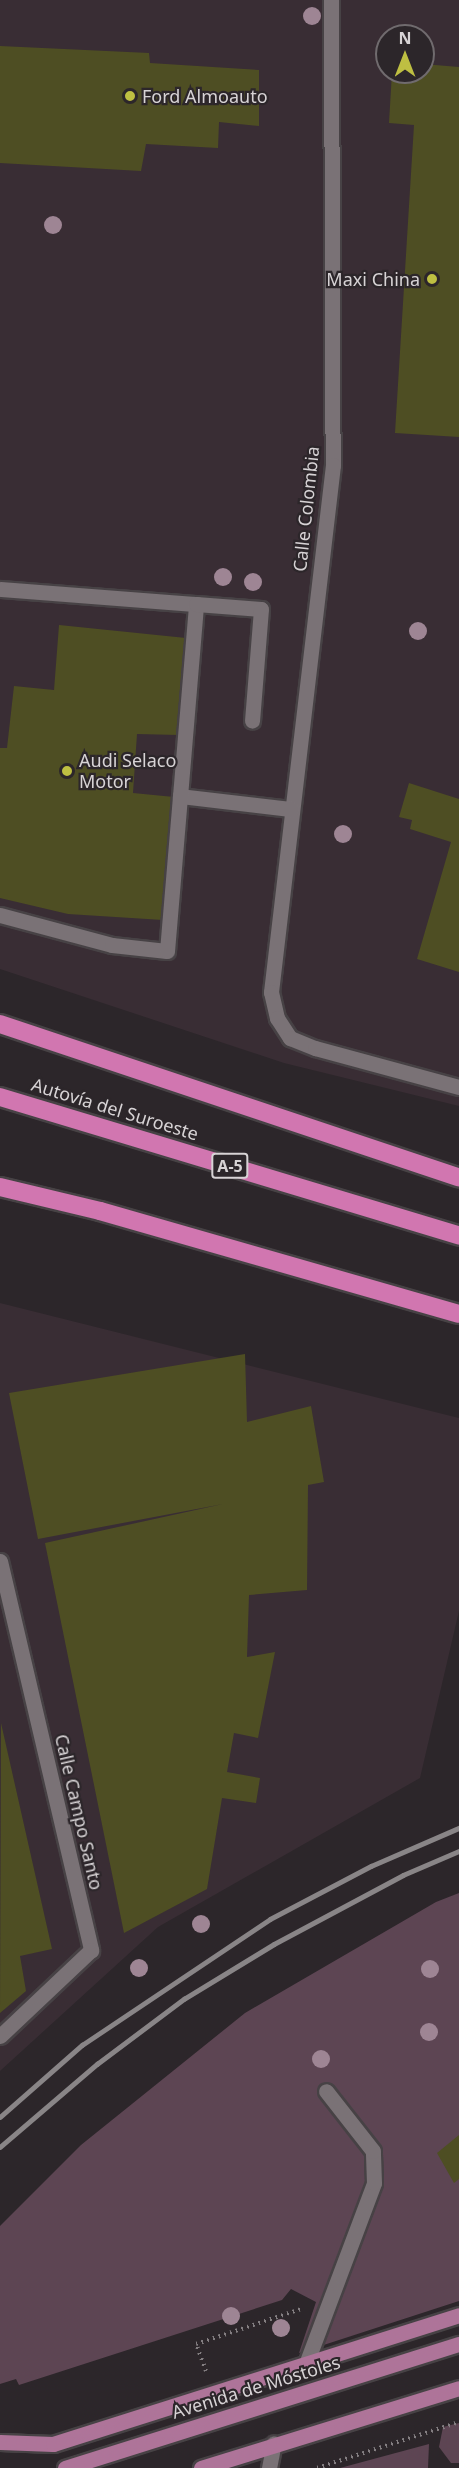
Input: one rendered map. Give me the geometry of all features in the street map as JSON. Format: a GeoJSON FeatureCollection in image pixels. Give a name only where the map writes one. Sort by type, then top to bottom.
{"type":"FeatureCollection","features":[{"type":"Feature","properties":{"kind":"highway"},"geometry":{"type":"LineString","coordinates":[[0,1024],[459,1178]]}},
{"type":"Feature","properties":{"kind":"highway","name":"Autovía del Suroeste"},"geometry":{"type":"LineString","coordinates":[[0,1097],[459,1236]]}},
{"type":"Feature","properties":{"kind":"highway"},"geometry":{"type":"LineString","coordinates":[[0,1187],[100,1210],[459,1314]]}},
{"type":"Feature","properties":{"kind":"main road"},"geometry":{"type":"LineString","coordinates":[[0,2442],[52,2444],[459,2315]]}},
{"type":"Feature","properties":{"kind":"main road","name":"Avenida de Móstoles"},"geometry":{"type":"LineString","coordinates":[[65,2468],[459,2344]]}},
{"type":"Feature","properties":{"kind":"main road"},"geometry":{"type":"LineString","coordinates":[[201,2468],[274,2443],[459,2388]]}},
{"type":"Feature","properties":{"kind":"street","name":"Calle Colombia"},"geometry":{"type":"LineString","coordinates":[[331,0],[333,465],[273,957],[272,992],[277,1018],[290,1038],[315,1048],[459,1087]]}},
{"type":"Feature","properties":{"kind":"street"},"geometry":{"type":"LineString","coordinates":[[0,589],[261,609],[252,721]]}},
{"type":"Feature","properties":{"kind":"street"},"geometry":{"type":"LineString","coordinates":[[0,915],[112,945],[166,951],[196,604]]}},
{"type":"Feature","properties":{"kind":"street"},"geometry":{"type":"LineString","coordinates":[[180,796],[291,810]]}},
{"type":"Feature","properties":{"kind":"street","name":"Calle Campo Santo"},"geometry":{"type":"LineString","coordinates":[[0,1561],[91,1950],[0,2036]]}},
{"type":"Feature","properties":{"kind":"street"},"geometry":{"type":"LineString","coordinates":[[306,2364],[374,2183],[373,2151],[326,2091]]}},
{"type":"Feature","properties":{"kind":"street"},"geometry":{"type":"LineString","coordinates":[[269,2468],[274,2443]]}},
{"type":"Feature","properties":{"kind":"path"},"geometry":{"type":"LineString","coordinates":[[215,2393],[196,2344],[330,2300]]}},
{"type":"Feature","properties":{"kind":"path"},"geometry":{"type":"LineString","coordinates":[[317,2468],[459,2422]]}},
{"type":"Feature","properties":{"kind":"shaded area"},"geometry":{"type":"Polygon","coordinates":[[[0,0],[459,0],[459,1106],[284,1063],[0,969],[0,0]]]}},
{"type":"Feature","properties":{"kind":"shaded area"},"geometry":{"type":"Polygon","coordinates":[[[0,1303],[459,1418],[459,1611],[420,1778],[158,1927],[0,2071],[0,1303]]]}},
{"type":"Feature","properties":{"kind":"shaded area"},"geometry":{"type":"Polygon","coordinates":[[[459,1893],[459,2301],[299,2353],[316,2302],[291,2289],[282,2300],[19,2385],[16,2379],[0,2384],[0,2226],[81,2145],[245,2013],[436,1902],[459,1893]]]}},
{"type":"Feature","properties":{"kind":"shaded area"},"geometry":{"type":"Polygon","coordinates":[[[459,2423],[459,2463],[451,2463],[439,2447],[443,2427],[459,2423]]]}},
{"type":"Feature","properties":{"kind":"shaded area"},"geometry":{"type":"Polygon","coordinates":[[[429,2444],[428,2468],[340,2468],[429,2444]]]}},
{"type":"Feature","properties":{"kind":"building","name":"Ford Almoauto"},"geometry":{"type":"Polygon","coordinates":[[[0,46],[149,53],[150,63],[259,70],[259,126],[219,122],[218,148],[146,144],[141,171],[0,163],[0,46]]]}},
{"type":"Feature","properties":{"kind":"building","name":"Maxi China"},"geometry":{"type":"Polygon","coordinates":[[[435,65],[459,67],[459,437],[395,433],[414,125],[389,123],[391,84],[435,84],[435,65]]]}},
{"type":"Feature","properties":{"kind":"building","name":"Audi Selaco Motor"},"geometry":{"type":"Polygon","coordinates":[[[59,625],[186,638],[179,735],[137,734],[133,793],[174,797],[163,920],[68,914],[0,898],[0,748],[7,748],[14,686],[54,690],[59,625]]]}},
{"type":"Feature","properties":{"kind":"building"},"geometry":{"type":"Polygon","coordinates":[[[409,783],[459,799],[459,972],[417,959],[451,842],[410,829],[412,820],[399,817],[409,783]]]}},
{"type":"Feature","properties":{"kind":"building"},"geometry":{"type":"Polygon","coordinates":[[[245,1354],[247,1422],[311,1406],[324,1482],[308,1485],[307,1590],[249,1595],[247,1657],[275,1652],[258,1738],[234,1733],[227,1772],[260,1778],[256,1803],[222,1798],[207,1889],[124,1933],[45,1543],[223,1504],[38,1539],[9,1393],[245,1354]]]}},
{"type":"Feature","properties":{"kind":"building"},"geometry":{"type":"Polygon","coordinates":[[[1,1723],[52,1949],[20,1956],[26,1991],[0,2013],[1,1723]]]}},
{"type":"Feature","properties":{"kind":"building"},"geometry":{"type":"Polygon","coordinates":[[[459,2135],[459,2179],[454,2183],[437,2153],[459,2135]]]}},
{"type":"Feature","properties":{"kind":"railway"},"geometry":{"type":"LineString","coordinates":[[0,2117],[82,2045],[270,1919],[371,1866],[459,1828]]}},
{"type":"Feature","properties":{"kind":"railway"},"geometry":{"type":"LineString","coordinates":[[0,2147],[97,2064],[184,1999],[274,1944],[403,1875],[459,1851]]}},
{"type":"Feature","properties":{"kind":"place","name":"Ford Almoauto"},"geometry":{"type":"Point","coordinates":[130,96]}},
{"type":"Feature","properties":{"kind":"place","name":"Maxi China"},"geometry":{"type":"Point","coordinates":[432,279]}},
{"type":"Feature","properties":{"kind":"place","name":"Audi Selaco Motor"},"geometry":{"type":"Point","coordinates":[67,771]}}]}
